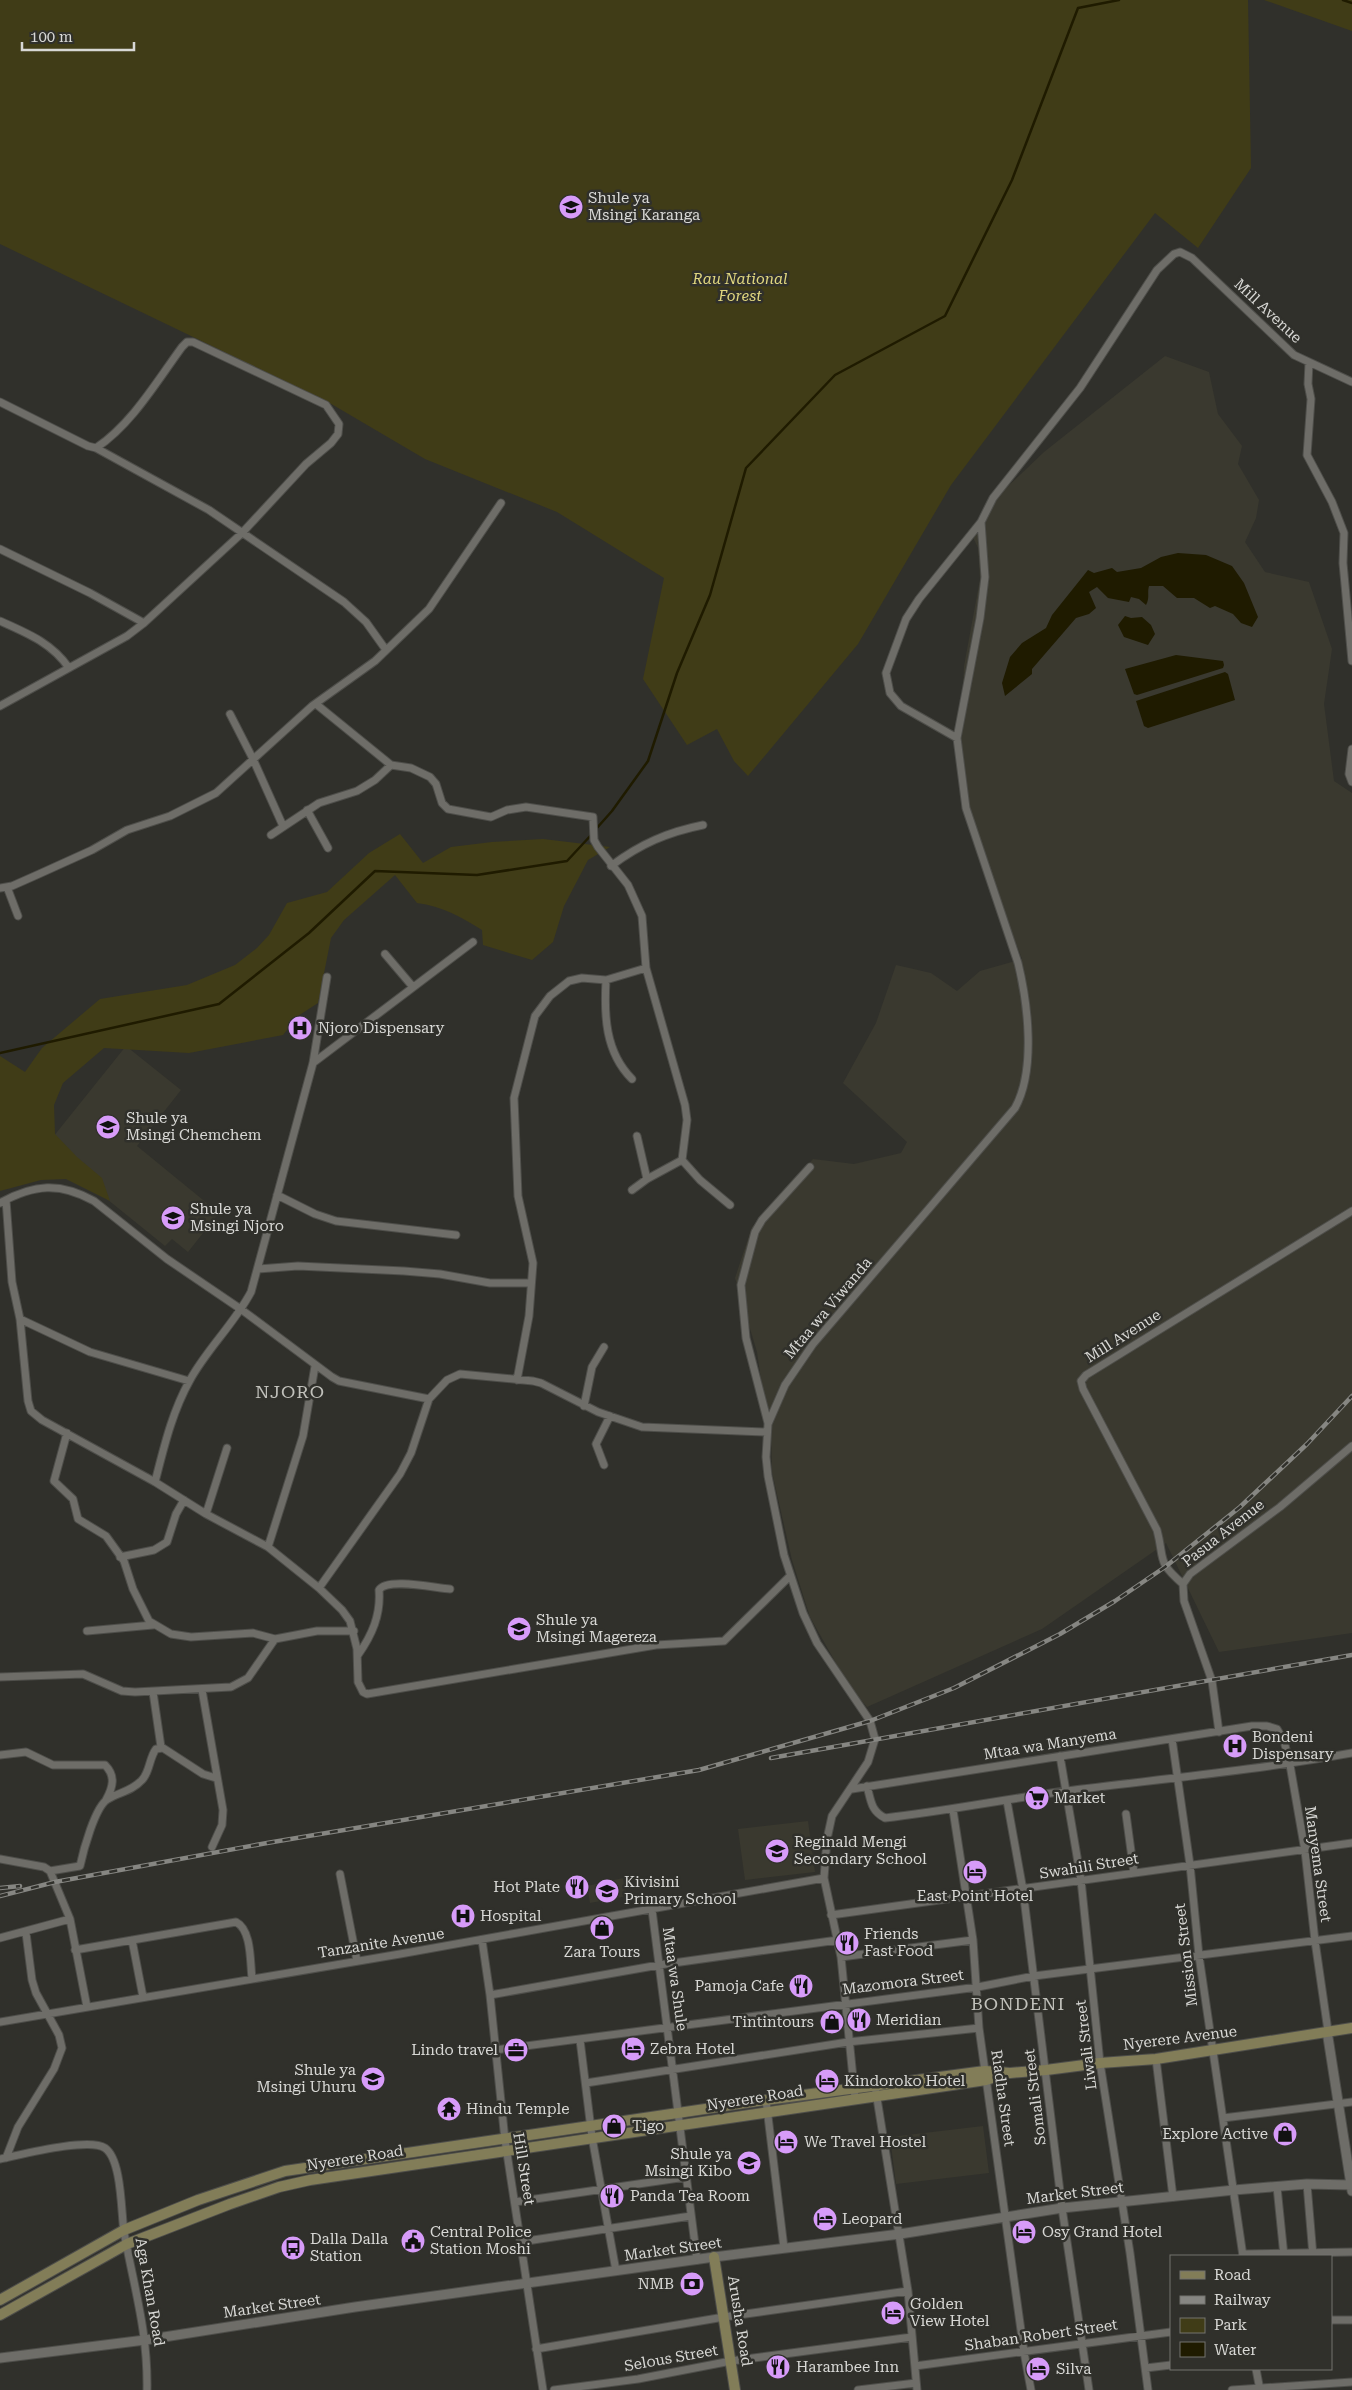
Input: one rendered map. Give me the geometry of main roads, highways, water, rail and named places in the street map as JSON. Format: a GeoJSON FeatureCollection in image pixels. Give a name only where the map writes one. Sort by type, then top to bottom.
{"type":"FeatureCollection","features":[{"type":"Feature","properties":{"kind":"main road","name":"Nyerere Avenue"},"geometry":{"type":"LineString","coordinates":[[1010,2073],[1156,2058],[1352,2028]]}},
{"type":"Feature","properties":{"kind":"main road","name":"Nyerere Road"},"geometry":{"type":"LineString","coordinates":[[0,2300],[124,2230],[198,2200],[285,2171],[505,2140],[680,2125],[767,2111],[876,2090],[1010,2073]]}},
{"type":"Feature","properties":{"kind":"main road","name":"Nyerere Road"},"geometry":{"type":"LineString","coordinates":[[0,2315],[127,2244],[279,2187],[310,2180],[506,2151],[678,2113],[766,2100],[854,2094]]}},
{"type":"Feature","properties":{"kind":"main road","name":"Arusha Road"},"geometry":{"type":"LineString","coordinates":[[714,2257],[735,2390]]}},
{"type":"Feature","properties":{"kind":"water"},"geometry":{"type":"Polygon","coordinates":[[[1178,553],[1206,555],[1232,566],[1244,583],[1258,617],[1252,627],[1241,623],[1233,614],[1215,606],[1210,608],[1194,598],[1177,598],[1163,586],[1149,586],[1146,605],[1139,599],[1131,597],[1129,602],[1108,598],[1097,587],[1089,592],[1096,608],[1089,614],[1076,618],[1032,669],[1032,674],[1005,696],[1002,683],[1010,657],[1022,643],[1046,628],[1052,615],[1088,570],[1094,573],[1112,568],[1117,572],[1141,568],[1161,557],[1178,553]]]}},
{"type":"Feature","properties":{"kind":"water"},"geometry":{"type":"Polygon","coordinates":[[[1125,616],[1131,618],[1142,617],[1151,625],[1155,634],[1148,645],[1124,637],[1118,625],[1125,616]]]}},
{"type":"Feature","properties":{"kind":"water"},"geometry":{"type":"Polygon","coordinates":[[[1176,655],[1223,661],[1224,665],[1223,668],[1137,695],[1134,694],[1125,669],[1176,655]]]}},
{"type":"Feature","properties":{"kind":"water"},"geometry":{"type":"Polygon","coordinates":[[[1225,672],[1228,674],[1235,700],[1148,728],[1144,726],[1136,701],[1225,672]]]}},
{"type":"Feature","properties":{"kind":"waterway"},"geometry":{"type":"LineString","coordinates":[[596,829],[612,811],[648,761],[677,673],[710,595],[746,468],[835,375],[945,316],[1012,180],[1078,8],[1119,0]]}},
{"type":"Feature","properties":{"kind":"waterway"},"geometry":{"type":"LineString","coordinates":[[1343,0],[1352,3]]}},
{"type":"Feature","properties":{"kind":"waterway"},"geometry":{"type":"LineString","coordinates":[[0,1053],[219,1004],[309,933],[375,871],[477,875],[567,861],[593,833]]}},
{"type":"Feature","properties":{"kind":"railway"},"geometry":{"type":"LineString","coordinates":[[0,1896],[55,1882],[267,1843],[699,1770],[870,1721],[954,1688],[1060,1634],[1115,1601],[1165,1567],[1240,1507],[1307,1444],[1352,1396]]}},
{"type":"Feature","properties":{"kind":"railway"},"geometry":{"type":"LineString","coordinates":[[771,1758],[1352,1655]]}},
{"type":"Feature","properties":{"kind":"railway"},"geometry":{"type":"LineString","coordinates":[[0,1888],[20,1886]]}},
{"type":"Feature","properties":{"kind":"place","name":"Shule ya Msingi Karanga"},"geometry":{"type":"Point","coordinates":[571,207]}},
{"type":"Feature","properties":{"kind":"place","name":"Njoro Dispensary"},"geometry":{"type":"Point","coordinates":[300,1028]}},
{"type":"Feature","properties":{"kind":"place","name":"Shule ya Msingi Chemchem"},"geometry":{"type":"Point","coordinates":[108,1127]}},
{"type":"Feature","properties":{"kind":"place","name":"Shule ya Msingi Njoro"},"geometry":{"type":"Point","coordinates":[173,1218]}},
{"type":"Feature","properties":{"kind":"place","name":"Shule ya Msingi Magereza"},"geometry":{"type":"Point","coordinates":[519,1629]}},
{"type":"Feature","properties":{"kind":"place","name":"Bondeni Dispensary"},"geometry":{"type":"Point","coordinates":[1235,1746]}},
{"type":"Feature","properties":{"kind":"place","name":"Market"},"geometry":{"type":"Point","coordinates":[1037,1798]}},
{"type":"Feature","properties":{"kind":"place","name":"Reginald Mengi Secondary School"},"geometry":{"type":"Point","coordinates":[777,1851]}},
{"type":"Feature","properties":{"kind":"place","name":"East Point Hotel"},"geometry":{"type":"Point","coordinates":[975,1872]}},
{"type":"Feature","properties":{"kind":"place","name":"Hot Plate"},"geometry":{"type":"Point","coordinates":[577,1887]}},
{"type":"Feature","properties":{"kind":"place","name":"Kivisini Primary School"},"geometry":{"type":"Point","coordinates":[607,1891]}},
{"type":"Feature","properties":{"kind":"place","name":"Hospital"},"geometry":{"type":"Point","coordinates":[463,1916]}},
{"type":"Feature","properties":{"kind":"place","name":"Zara Tours"},"geometry":{"type":"Point","coordinates":[602,1928]}},
{"type":"Feature","properties":{"kind":"place","name":"Friends Fast Food"},"geometry":{"type":"Point","coordinates":[847,1943]}},
{"type":"Feature","properties":{"kind":"place","name":"Pamoja Cafe"},"geometry":{"type":"Point","coordinates":[801,1986]}},
{"type":"Feature","properties":{"kind":"place","name":"Meridian"},"geometry":{"type":"Point","coordinates":[859,2020]}},
{"type":"Feature","properties":{"kind":"place","name":"Tintintours"},"geometry":{"type":"Point","coordinates":[832,2022]}},
{"type":"Feature","properties":{"kind":"place","name":"Zebra Hotel"},"geometry":{"type":"Point","coordinates":[633,2049]}},
{"type":"Feature","properties":{"kind":"place","name":"Lindo travel"},"geometry":{"type":"Point","coordinates":[516,2050]}},
{"type":"Feature","properties":{"kind":"place","name":"Shule ya Msingi Uhuru"},"geometry":{"type":"Point","coordinates":[373,2079]}},
{"type":"Feature","properties":{"kind":"place","name":"Kindoroko Hotel"},"geometry":{"type":"Point","coordinates":[827,2081]}},
{"type":"Feature","properties":{"kind":"place","name":"Hindu Temple"},"geometry":{"type":"Point","coordinates":[449,2109]}},
{"type":"Feature","properties":{"kind":"place","name":"Tigo"},"geometry":{"type":"Point","coordinates":[614,2126]}},
{"type":"Feature","properties":{"kind":"place","name":"Explore Active"},"geometry":{"type":"Point","coordinates":[1285,2134]}},
{"type":"Feature","properties":{"kind":"place","name":"We Travel Hostel"},"geometry":{"type":"Point","coordinates":[786,2142]}},
{"type":"Feature","properties":{"kind":"place","name":"Shule ya Msingi Kibo"},"geometry":{"type":"Point","coordinates":[749,2163]}},
{"type":"Feature","properties":{"kind":"place","name":"Panda Tea Room"},"geometry":{"type":"Point","coordinates":[612,2196]}},
{"type":"Feature","properties":{"kind":"place","name":"Leopard"},"geometry":{"type":"Point","coordinates":[825,2219]}},
{"type":"Feature","properties":{"kind":"place","name":"Osy Grand Hotel"},"geometry":{"type":"Point","coordinates":[1024,2232]}},
{"type":"Feature","properties":{"kind":"place","name":"Central Police Station Moshi"},"geometry":{"type":"Point","coordinates":[413,2241]}},
{"type":"Feature","properties":{"kind":"place","name":"Dalla Dalla Station"},"geometry":{"type":"Point","coordinates":[293,2248]}},
{"type":"Feature","properties":{"kind":"place","name":"NMB"},"geometry":{"type":"Point","coordinates":[692,2284]}},
{"type":"Feature","properties":{"kind":"place","name":"Golden View Hotel"},"geometry":{"type":"Point","coordinates":[893,2313]}},
{"type":"Feature","properties":{"kind":"place","name":"Harambee Inn"},"geometry":{"type":"Point","coordinates":[778,2367]}},
{"type":"Feature","properties":{"kind":"place","name":"Silva"},"geometry":{"type":"Point","coordinates":[1038,2369]}},
{"type":"Feature","properties":{"kind":"district","name":"NJORO"},"geometry":{"type":"Point","coordinates":[290,1391]}},
{"type":"Feature","properties":{"kind":"district","name":"BONDENI"},"geometry":{"type":"Point","coordinates":[1018,2003]}},
{"type":"Feature","properties":{"kind":"park label","name":"Rau National Forest"},"geometry":{"type":"Point","coordinates":[740,288]}}]}
